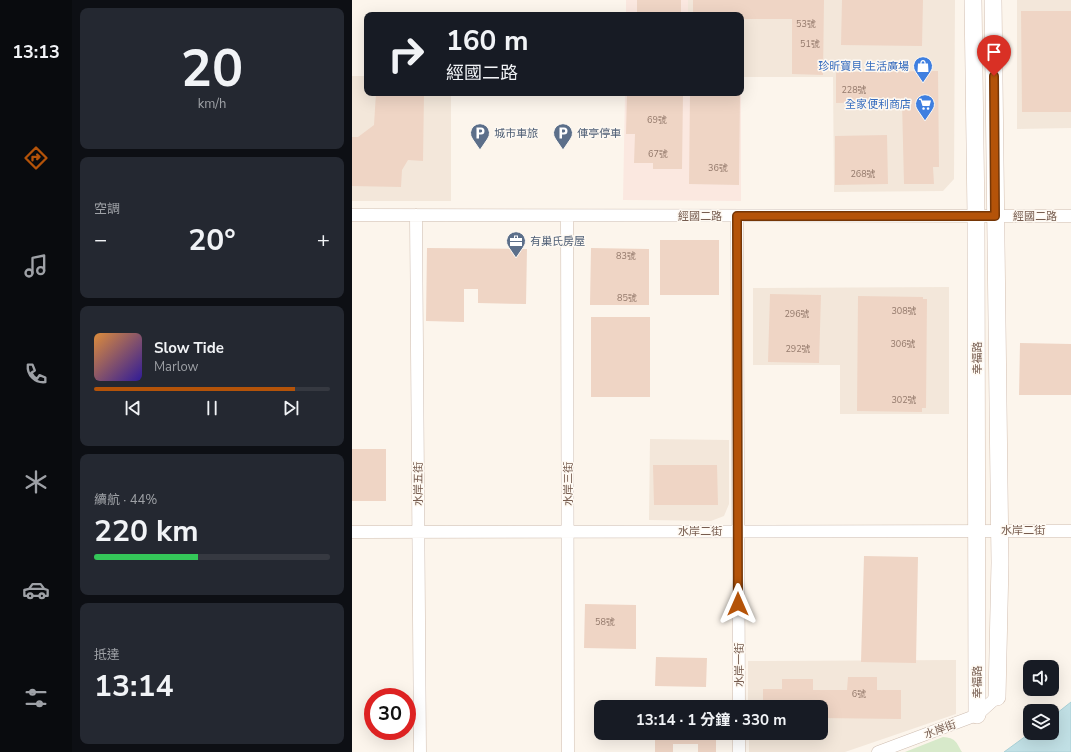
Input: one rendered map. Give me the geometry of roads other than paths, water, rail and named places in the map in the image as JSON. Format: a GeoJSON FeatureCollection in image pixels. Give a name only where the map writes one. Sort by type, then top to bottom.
{"type":"FeatureCollection","features":[{"type":"Feature","properties":{"kind":"street","name":"幸福路"},"geometry":{"type":"LineString","coordinates":[[973,0],[976,216],[977,715]]}},
{"type":"Feature","properties":{"kind":"street","name":"幸福路"},"geometry":{"type":"LineString","coordinates":[[993,0],[1000,530],[997,697]]}},
{"type":"Feature","properties":{"kind":"street","name":"經國二路"},"geometry":{"type":"LineString","coordinates":[[352,215],[1071,216]]}},
{"type":"Feature","properties":{"kind":"street","name":"水岸五街"},"geometry":{"type":"LineString","coordinates":[[416,215],[420,752]]}},
{"type":"Feature","properties":{"kind":"street","name":"水岸三街"},"geometry":{"type":"LineString","coordinates":[[567,216],[568,752]]}},
{"type":"Feature","properties":{"kind":"street","name":"水岸一街"},"geometry":{"type":"LineString","coordinates":[[737,216],[739,700]]}},
{"type":"Feature","properties":{"kind":"street","name":"水岸二街"},"geometry":{"type":"LineString","coordinates":[[352,532],[1071,531]]}},
{"type":"Feature","properties":{"kind":"street","name":"水岸街"},"geometry":{"type":"LineString","coordinates":[[878,752],[977,715],[997,697]]}},
{"type":"Feature","properties":{"kind":"street"},"geometry":{"type":"LineString","coordinates":[[739,740],[739,752]]}},
{"type":"Feature","properties":{"kind":"water"},"geometry":{"type":"Polygon","coordinates":[[[1071,702],[1071,752],[1004,752],[1023,738],[1023,740],[1059,740],[1059,711],[1071,702]]]}},
{"type":"Feature","properties":{"kind":"place","name":"珍昕寶貝 生活廣場"},"geometry":{"type":"Point","coordinates":[923,83]}},
{"type":"Feature","properties":{"kind":"place","name":"全家便利商店"},"geometry":{"type":"Point","coordinates":[925,121]}},
{"type":"Feature","properties":{"kind":"place","name":"城市車旅"},"geometry":{"type":"Point","coordinates":[480,150]}},
{"type":"Feature","properties":{"kind":"place","name":"俥亭停車"},"geometry":{"type":"Point","coordinates":[563,150]}},
{"type":"Feature","properties":{"kind":"place","name":"有巢氏房屋"},"geometry":{"type":"Point","coordinates":[516,258]}}]}
